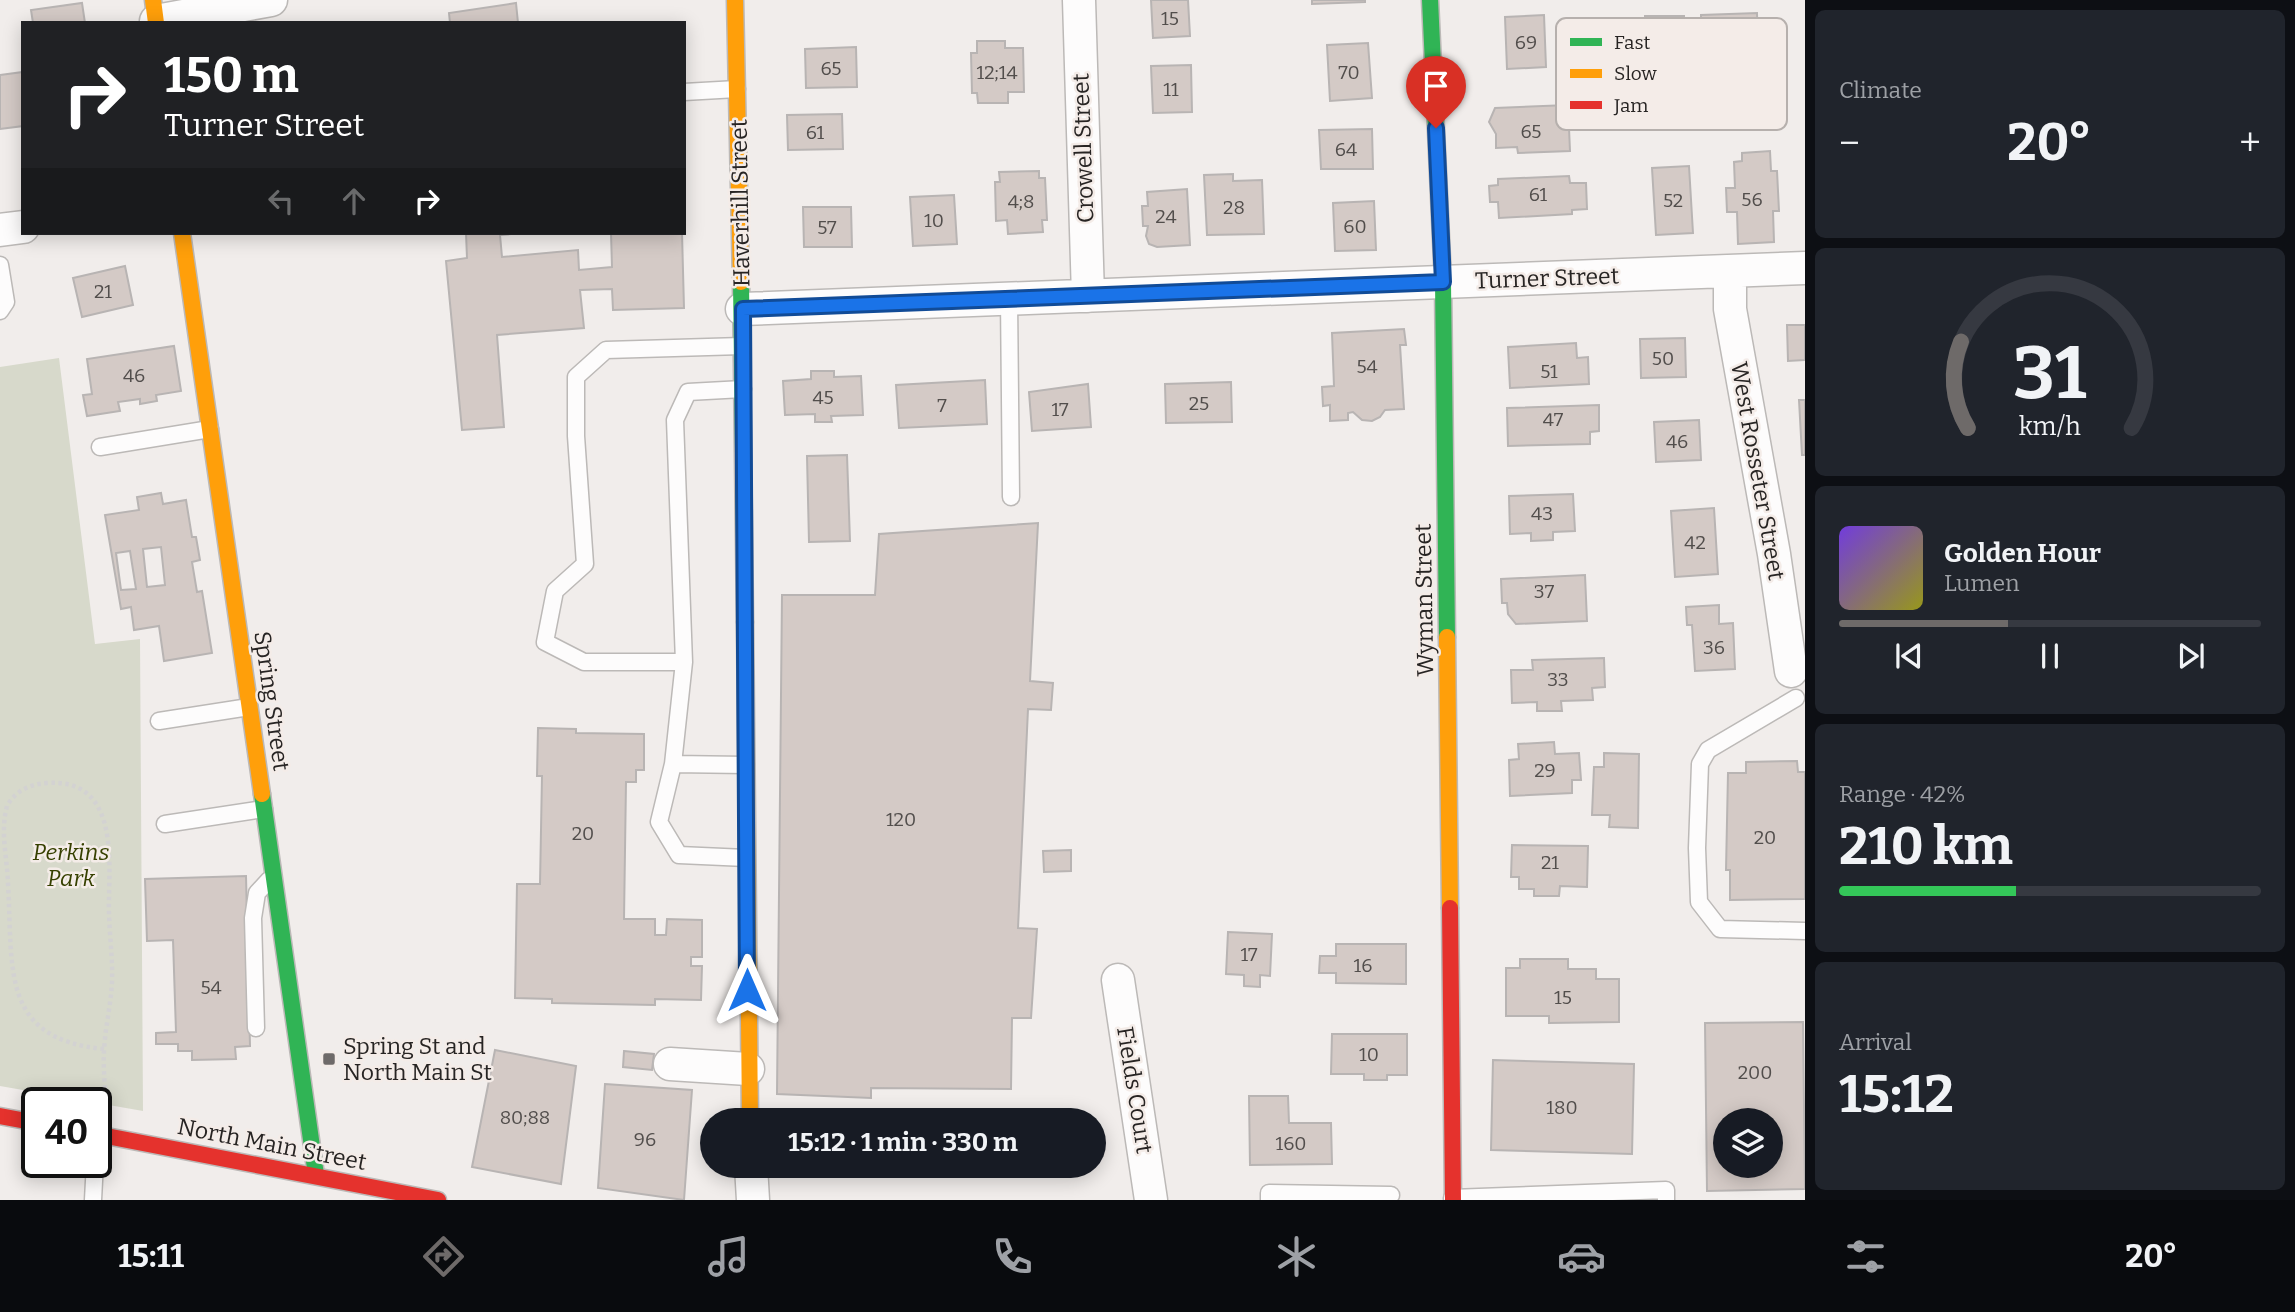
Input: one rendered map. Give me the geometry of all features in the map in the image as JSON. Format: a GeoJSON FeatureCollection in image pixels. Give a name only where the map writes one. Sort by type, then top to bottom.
{"type":"FeatureCollection","features":[{"type":"Feature","properties":{"kind":"street"},"geometry":{"type":"LineString","coordinates":[[155,14],[271,0]]}},
{"type":"Feature","properties":{"kind":"street","name":"Haverhill Street"},"geometry":{"type":"LineString","coordinates":[[735,0],[743,309],[750,1108]]}},
{"type":"Feature","properties":{"kind":"street","name":"Crowell Street"},"geometry":{"type":"LineString","coordinates":[[1079,0],[1088,296]]}},
{"type":"Feature","properties":{"kind":"street","name":"Wyman Street"},"geometry":{"type":"LineString","coordinates":[[1430,0],[1443,282],[1452,1199]]}},
{"type":"Feature","properties":{"kind":"street"},"geometry":{"type":"LineString","coordinates":[[0,230],[21,227]]}},
{"type":"Feature","properties":{"kind":"street","name":"Spring Street"},"geometry":{"type":"LineString","coordinates":[[182,235],[316,1175]]}},
{"type":"Feature","properties":{"kind":"street","name":"Turner Street"},"geometry":{"type":"LineString","coordinates":[[743,309],[1805,268]]}},
{"type":"Feature","properties":{"kind":"street","name":"West Rosseter Street"},"geometry":{"type":"LineString","coordinates":[[1730,271],[1730,309],[1797,693]]}},
{"type":"Feature","properties":{"kind":"street","name":"Fields Court"},"geometry":{"type":"LineString","coordinates":[[1118,980],[1151,1200]]}},
{"type":"Feature","properties":{"kind":"street"},"geometry":{"type":"LineString","coordinates":[[670,1064],[748,1069]]}},
{"type":"Feature","properties":{"kind":"street"},"geometry":{"type":"LineString","coordinates":[[0,1116],[21,1120]]}},
{"type":"Feature","properties":{"kind":"street","name":"North Main Street"},"geometry":{"type":"LineString","coordinates":[[112,1139],[316,1175],[438,1200]]}},
{"type":"Feature","properties":{"kind":"street"},"geometry":{"type":"LineString","coordinates":[[752,1178],[753,1200]]}},
{"type":"Feature","properties":{"kind":"lane"},"geometry":{"type":"LineString","coordinates":[[686,92],[737,89]]}},
{"type":"Feature","properties":{"kind":"lane"},"geometry":{"type":"LineString","coordinates":[[0,265],[6,302],[0,311]]}},
{"type":"Feature","properties":{"kind":"lane"},"geometry":{"type":"LineString","coordinates":[[1009,299],[1011,497]]}},
{"type":"Feature","properties":{"kind":"lane"},"geometry":{"type":"LineString","coordinates":[[684,662],[584,662],[545,642],[555,591],[585,564],[576,436],[576,377],[606,350],[743,346]]}},
{"type":"Feature","properties":{"kind":"lane"},"geometry":{"type":"LineString","coordinates":[[743,389],[688,392],[675,420],[684,662],[673,764],[659,822],[678,855],[746,858]]}},
{"type":"Feature","properties":{"kind":"lane"},"geometry":{"type":"LineString","coordinates":[[100,447],[210,429]]}},
{"type":"Feature","properties":{"kind":"lane"},"geometry":{"type":"LineString","coordinates":[[1797,693],[1708,750],[1700,764],[1697,848],[1699,902],[1720,929],[1805,931]]}},
{"type":"Feature","properties":{"kind":"lane"},"geometry":{"type":"LineString","coordinates":[[159,721],[249,708]]}},
{"type":"Feature","properties":{"kind":"lane"},"geometry":{"type":"LineString","coordinates":[[673,764],[746,765]]}},
{"type":"Feature","properties":{"kind":"lane"},"geometry":{"type":"LineString","coordinates":[[165,824],[264,809]]}},
{"type":"Feature","properties":{"kind":"lane"},"geometry":{"type":"LineString","coordinates":[[256,1028],[253,918],[257,893],[274,876]]}},
{"type":"Feature","properties":{"kind":"lane"},"geometry":{"type":"LineString","coordinates":[[93,1200],[94,1178]]}},
{"type":"Feature","properties":{"kind":"lane"},"geometry":{"type":"LineString","coordinates":[[1452,1199],[1666,1190],[1666,1200]]}},
{"type":"Feature","properties":{"kind":"lane"},"geometry":{"type":"LineString","coordinates":[[1269,1200],[1269,1193],[1391,1195]]}},
{"type":"Feature","properties":{"kind":"path"},"geometry":{"type":"LineString","coordinates":[[8,983],[8,879],[0,835],[1,821],[13,797],[22,790],[43,783],[69,785],[91,797],[105,821],[109,836],[108,937],[112,978],[102,1087]]}},
{"type":"Feature","properties":{"kind":"path"},"geometry":{"type":"LineString","coordinates":[[23,1017],[64,1042],[104,1049]]}},
{"type":"Feature","properties":{"kind":"green space","name":"Perkins Park"},"geometry":{"type":"Polygon","coordinates":[[[59,358],[95,644],[140,639],[143,1111],[112,1106],[112,1087],[21,1087],[21,1090],[0,1086],[0,367],[59,358]]]}},
{"type":"Feature","properties":{"kind":"building"},"geometry":{"type":"Polygon","coordinates":[[[1151,0],[1188,0],[1190,36],[1153,38],[1151,0]]]}},
{"type":"Feature","properties":{"kind":"building"},"geometry":{"type":"Polygon","coordinates":[[[1312,0],[1365,0],[1365,2],[1312,4],[1312,0]]]}},
{"type":"Feature","properties":{"kind":"building"},"geometry":{"type":"Polygon","coordinates":[[[82,3],[85,21],[33,21],[31,10],[82,3]]]}},
{"type":"Feature","properties":{"kind":"building"},"geometry":{"type":"Polygon","coordinates":[[[516,3],[518,21],[450,21],[449,13],[516,3]]]}},
{"type":"Feature","properties":{"kind":"building"},"geometry":{"type":"Polygon","coordinates":[[[1757,13],[1757,18],[1701,18],[1701,15],[1757,13]]]}},
{"type":"Feature","properties":{"kind":"building"},"geometry":{"type":"Polygon","coordinates":[[[1544,15],[1546,67],[1507,69],[1505,17],[1544,15]]]}},
{"type":"Feature","properties":{"kind":"building"},"geometry":{"type":"Polygon","coordinates":[[[1645,16],[1684,18],[1645,18],[1645,16]]]}},
{"type":"Feature","properties":{"kind":"building"},"geometry":{"type":"Polygon","coordinates":[[[977,41],[1005,41],[1005,48],[1023,48],[1024,92],[1008,92],[1008,103],[978,103],[977,93],[972,93],[971,53],[977,53],[977,41]]]}},
{"type":"Feature","properties":{"kind":"building"},"geometry":{"type":"Polygon","coordinates":[[[1368,43],[1372,98],[1330,101],[1327,45],[1368,43]]]}},
{"type":"Feature","properties":{"kind":"building"},"geometry":{"type":"Polygon","coordinates":[[[856,47],[857,87],[806,88],[805,49],[856,47]]]}},
{"type":"Feature","properties":{"kind":"building"},"geometry":{"type":"Polygon","coordinates":[[[1191,65],[1192,112],[1153,113],[1151,66],[1191,65]]]}},
{"type":"Feature","properties":{"kind":"building"},"geometry":{"type":"Polygon","coordinates":[[[21,72],[21,126],[0,129],[0,75],[21,72]]]}},
{"type":"Feature","properties":{"kind":"building"},"geometry":{"type":"Polygon","coordinates":[[[1556,105],[1556,130],[1569,130],[1570,151],[1518,153],[1517,147],[1496,148],[1496,134],[1489,122],[1495,108],[1556,105]]]}},
{"type":"Feature","properties":{"kind":"building"},"geometry":{"type":"Polygon","coordinates":[[[842,114],[843,149],[788,150],[787,115],[842,114]]]}},
{"type":"Feature","properties":{"kind":"building"},"geometry":{"type":"Polygon","coordinates":[[[1372,129],[1373,169],[1321,169],[1319,130],[1372,129]]]}},
{"type":"Feature","properties":{"kind":"building"},"geometry":{"type":"Polygon","coordinates":[[[1770,151],[1771,171],[1777,171],[1779,211],[1773,211],[1774,242],[1738,244],[1737,212],[1727,212],[1726,188],[1735,188],[1734,162],[1742,161],[1742,153],[1770,151]]]}},
{"type":"Feature","properties":{"kind":"building"},"geometry":{"type":"Polygon","coordinates":[[[1689,166],[1693,233],[1656,235],[1652,168],[1689,166]]]}},
{"type":"Feature","properties":{"kind":"building"},"geometry":{"type":"Polygon","coordinates":[[[1039,171],[1039,178],[1045,178],[1047,220],[1042,220],[1043,232],[1008,234],[1007,220],[996,221],[995,182],[1000,182],[999,172],[1039,171]]]}},
{"type":"Feature","properties":{"kind":"building"},"geometry":{"type":"Polygon","coordinates":[[[1233,174],[1233,181],[1262,180],[1264,234],[1207,235],[1204,175],[1233,174]]]}},
{"type":"Feature","properties":{"kind":"building"},"geometry":{"type":"Polygon","coordinates":[[[1569,176],[1570,183],[1586,183],[1587,209],[1572,210],[1572,214],[1499,218],[1498,202],[1490,202],[1489,186],[1498,185],[1498,179],[1569,176]]]}},
{"type":"Feature","properties":{"kind":"building"},"geometry":{"type":"Polygon","coordinates":[[[1187,189],[1190,245],[1157,247],[1149,244],[1146,236],[1148,226],[1143,226],[1142,206],[1148,206],[1147,192],[1187,189]]]}},
{"type":"Feature","properties":{"kind":"building"},"geometry":{"type":"Polygon","coordinates":[[[954,195],[957,244],[913,246],[910,197],[954,195]]]}},
{"type":"Feature","properties":{"kind":"building"},"geometry":{"type":"Polygon","coordinates":[[[1374,201],[1376,250],[1335,251],[1333,203],[1374,201]]]}},
{"type":"Feature","properties":{"kind":"building"},"geometry":{"type":"Polygon","coordinates":[[[803,207],[851,207],[852,247],[804,247],[803,207]]]}},
{"type":"Feature","properties":{"kind":"building"},"geometry":{"type":"Polygon","coordinates":[[[466,235],[500,235],[502,257],[578,250],[579,270],[612,267],[611,235],[682,235],[684,308],[613,310],[612,289],[580,290],[584,328],[497,335],[504,427],[462,430],[446,261],[467,258],[466,235]]]}},
{"type":"Feature","properties":{"kind":"building"},"geometry":{"type":"Polygon","coordinates":[[[125,266],[133,305],[82,317],[73,278],[125,266]]]}},
{"type":"Feature","properties":{"kind":"building"},"geometry":{"type":"Polygon","coordinates":[[[1787,325],[1805,325],[1805,360],[1788,361],[1787,325]]]}},
{"type":"Feature","properties":{"kind":"building"},"geometry":{"type":"Polygon","coordinates":[[[1404,329],[1406,345],[1400,345],[1404,409],[1385,410],[1380,417],[1372,421],[1362,420],[1353,412],[1348,413],[1348,420],[1330,421],[1330,405],[1323,406],[1322,387],[1334,386],[1332,333],[1404,329]]]}},
{"type":"Feature","properties":{"kind":"building"},"geometry":{"type":"Polygon","coordinates":[[[1685,338],[1686,377],[1641,378],[1640,339],[1685,338]]]}},
{"type":"Feature","properties":{"kind":"building"},"geometry":{"type":"Polygon","coordinates":[[[1576,343],[1577,358],[1588,357],[1589,384],[1510,388],[1508,347],[1576,343]]]}},
{"type":"Feature","properties":{"kind":"building"},"geometry":{"type":"Polygon","coordinates":[[[174,346],[181,391],[156,395],[157,401],[140,404],[140,399],[118,402],[120,411],[87,416],[83,395],[92,394],[87,359],[174,346]]]}},
{"type":"Feature","properties":{"kind":"building"},"geometry":{"type":"Polygon","coordinates":[[[811,371],[834,371],[834,377],[861,376],[863,415],[831,416],[832,422],[815,422],[815,414],[785,415],[783,381],[811,379],[811,371]]]}},
{"type":"Feature","properties":{"kind":"building"},"geometry":{"type":"Polygon","coordinates":[[[985,380],[987,424],[899,428],[896,385],[985,380]]]}},
{"type":"Feature","properties":{"kind":"building"},"geometry":{"type":"Polygon","coordinates":[[[1231,382],[1232,422],[1166,423],[1165,384],[1231,382]]]}},
{"type":"Feature","properties":{"kind":"building"},"geometry":{"type":"Polygon","coordinates":[[[1088,384],[1091,427],[1032,431],[1029,392],[1088,384]]]}},
{"type":"Feature","properties":{"kind":"building"},"geometry":{"type":"Polygon","coordinates":[[[1799,400],[1805,400],[1805,455],[1802,455],[1799,400]]]}},
{"type":"Feature","properties":{"kind":"building"},"geometry":{"type":"Polygon","coordinates":[[[1599,405],[1599,431],[1590,432],[1590,444],[1508,446],[1507,408],[1599,405]]]}},
{"type":"Feature","properties":{"kind":"building"},"geometry":{"type":"Polygon","coordinates":[[[1699,420],[1701,460],[1656,462],[1654,422],[1699,420]]]}},
{"type":"Feature","properties":{"kind":"building"},"geometry":{"type":"Polygon","coordinates":[[[847,455],[850,541],[809,542],[807,456],[847,455]]]}},
{"type":"Feature","properties":{"kind":"building"},"geometry":{"type":"Polygon","coordinates":[[[161,493],[163,504],[186,500],[192,537],[196,537],[200,560],[192,562],[197,592],[202,591],[212,653],[164,661],[159,626],[134,630],[131,607],[121,609],[105,515],[139,510],[137,497],[161,493]],[[161,547],[143,549],[147,587],[165,585],[161,547]],[[130,551],[116,553],[121,590],[136,589],[130,551]]]}},
{"type":"Feature","properties":{"kind":"building"},"geometry":{"type":"Polygon","coordinates":[[[1573,494],[1575,531],[1553,532],[1553,540],[1531,541],[1531,533],[1510,534],[1509,496],[1573,494]]]}},
{"type":"Feature","properties":{"kind":"building"},"geometry":{"type":"Polygon","coordinates":[[[1714,508],[1718,574],[1675,577],[1671,511],[1714,508]]]}},
{"type":"Feature","properties":{"kind":"building"},"geometry":{"type":"Polygon","coordinates":[[[1038,523],[1030,681],[1053,683],[1051,710],[1028,709],[1018,928],[1037,929],[1031,1018],[1012,1018],[1011,1089],[871,1088],[871,1098],[777,1094],[782,595],[875,595],[879,534],[1038,523]]]}},
{"type":"Feature","properties":{"kind":"building"},"geometry":{"type":"Polygon","coordinates":[[[1585,575],[1587,621],[1516,624],[1508,614],[1507,603],[1502,603],[1501,579],[1585,575]]]}},
{"type":"Feature","properties":{"kind":"building"},"geometry":{"type":"Polygon","coordinates":[[[1719,605],[1719,624],[1733,623],[1735,669],[1695,671],[1692,625],[1687,625],[1686,607],[1719,605]]]}},
{"type":"Feature","properties":{"kind":"building"},"geometry":{"type":"Polygon","coordinates":[[[1604,658],[1605,687],[1592,688],[1593,700],[1561,701],[1562,711],[1537,711],[1537,702],[1512,703],[1511,670],[1533,670],[1532,660],[1604,658]]]}},
{"type":"Feature","properties":{"kind":"building"},"geometry":{"type":"Polygon","coordinates":[[[538,728],[576,729],[576,733],[644,734],[644,770],[636,770],[636,782],[626,782],[624,919],[655,919],[655,935],[666,935],[667,919],[702,920],[702,957],[691,957],[691,966],[702,966],[701,1000],[655,999],[655,1005],[552,1003],[552,999],[515,998],[517,884],[540,884],[542,776],[537,776],[538,728]]]}},
{"type":"Feature","properties":{"kind":"building"},"geometry":{"type":"Polygon","coordinates":[[[1554,742],[1555,754],[1579,753],[1581,780],[1572,780],[1572,793],[1510,796],[1509,760],[1519,759],[1518,744],[1554,742]]]}},
{"type":"Feature","properties":{"kind":"building"},"geometry":{"type":"Polygon","coordinates":[[[1604,753],[1639,754],[1638,828],[1609,827],[1610,815],[1592,815],[1594,767],[1604,767],[1604,753]]]}},
{"type":"Feature","properties":{"kind":"building"},"geometry":{"type":"Polygon","coordinates":[[[1797,761],[1798,772],[1805,772],[1805,899],[1730,900],[1730,870],[1726,870],[1728,773],[1746,773],[1746,762],[1797,761]]]}},
{"type":"Feature","properties":{"kind":"building"},"geometry":{"type":"Polygon","coordinates":[[[1512,845],[1588,846],[1587,887],[1560,886],[1559,896],[1534,896],[1534,889],[1519,889],[1519,877],[1511,877],[1512,845]]]}},
{"type":"Feature","properties":{"kind":"building"},"geometry":{"type":"Polygon","coordinates":[[[1071,850],[1071,871],[1044,872],[1043,851],[1071,850]]]}},
{"type":"Feature","properties":{"kind":"building"},"geometry":{"type":"Polygon","coordinates":[[[246,876],[250,1046],[235,1047],[236,1059],[192,1060],[192,1051],[178,1051],[178,1044],[156,1044],[156,1033],[176,1032],[173,940],[147,941],[145,879],[246,876]]]}},
{"type":"Feature","properties":{"kind":"building"},"geometry":{"type":"Polygon","coordinates":[[[1228,932],[1272,934],[1270,976],[1260,975],[1260,987],[1244,986],[1244,975],[1226,974],[1228,932]]]}},
{"type":"Feature","properties":{"kind":"building"},"geometry":{"type":"Polygon","coordinates":[[[1336,944],[1406,944],[1406,984],[1336,983],[1336,973],[1319,973],[1320,956],[1336,956],[1336,944]]]}},
{"type":"Feature","properties":{"kind":"building"},"geometry":{"type":"Polygon","coordinates":[[[1520,959],[1568,959],[1568,969],[1596,969],[1596,979],[1619,979],[1619,1022],[1549,1023],[1549,1016],[1506,1016],[1506,968],[1520,968],[1520,959]]]}},
{"type":"Feature","properties":{"kind":"building"},"geometry":{"type":"Polygon","coordinates":[[[1803,1022],[1805,1189],[1707,1191],[1705,1023],[1803,1022]]]}},
{"type":"Feature","properties":{"kind":"building"},"geometry":{"type":"Polygon","coordinates":[[[1332,1034],[1407,1034],[1407,1075],[1387,1075],[1387,1080],[1364,1080],[1364,1074],[1331,1074],[1332,1034]]]}},
{"type":"Feature","properties":{"kind":"building"},"geometry":{"type":"Polygon","coordinates":[[[495,1050],[576,1066],[561,1184],[472,1167],[495,1050]]]}},
{"type":"Feature","properties":{"kind":"building"},"geometry":{"type":"Polygon","coordinates":[[[624,1051],[654,1054],[652,1070],[623,1067],[624,1051]]]}},
{"type":"Feature","properties":{"kind":"building"},"geometry":{"type":"Polygon","coordinates":[[[1493,1060],[1634,1064],[1632,1154],[1491,1150],[1493,1060]]]}},
{"type":"Feature","properties":{"kind":"building"},"geometry":{"type":"Polygon","coordinates":[[[605,1084],[692,1090],[684,1200],[598,1188],[605,1084]]]}},
{"type":"Feature","properties":{"kind":"building"},"geometry":{"type":"Polygon","coordinates":[[[1249,1096],[1288,1096],[1289,1123],[1331,1123],[1332,1164],[1250,1165],[1249,1096]]]}},
{"type":"Feature","properties":{"kind":"traffic: fast"},"geometry":{"type":"LineString","coordinates":[[1430,0],[1443,282],[1447,637]]}},
{"type":"Feature","properties":{"kind":"traffic: fast"},"geometry":{"type":"LineString","coordinates":[[741,282],[745,622]]}},
{"type":"Feature","properties":{"kind":"traffic: fast"},"geometry":{"type":"LineString","coordinates":[[262,794],[316,1175]]}},
{"type":"Feature","properties":{"kind":"traffic: slow"},"geometry":{"type":"LineString","coordinates":[[153,0],[156,21]]}},
{"type":"Feature","properties":{"kind":"traffic: slow"},"geometry":{"type":"LineString","coordinates":[[735,0],[741,282]]}},
{"type":"Feature","properties":{"kind":"traffic: slow"},"geometry":{"type":"LineString","coordinates":[[182,235],[262,794]]}},
{"type":"Feature","properties":{"kind":"traffic: slow"},"geometry":{"type":"LineString","coordinates":[[745,622],[750,1108]]}},
{"type":"Feature","properties":{"kind":"traffic: slow"},"geometry":{"type":"LineString","coordinates":[[1447,637],[1450,908]]}},
{"type":"Feature","properties":{"kind":"traffic: jam"},"geometry":{"type":"LineString","coordinates":[[1450,908],[1453,1200]]}},
{"type":"Feature","properties":{"kind":"traffic: jam"},"geometry":{"type":"LineString","coordinates":[[0,1116],[21,1120]]}},
{"type":"Feature","properties":{"kind":"traffic: jam"},"geometry":{"type":"LineString","coordinates":[[112,1137],[438,1200]]}},
{"type":"Feature","properties":{"kind":"place","name":"Spring St and North Main St"},"geometry":{"type":"Point","coordinates":[329,1059]}},
{"type":"Feature","properties":{"kind":"route"},"geometry":{"type":"LineString","coordinates":[[747,990],[743,309],[1443,282],[1436,128]]}}]}
